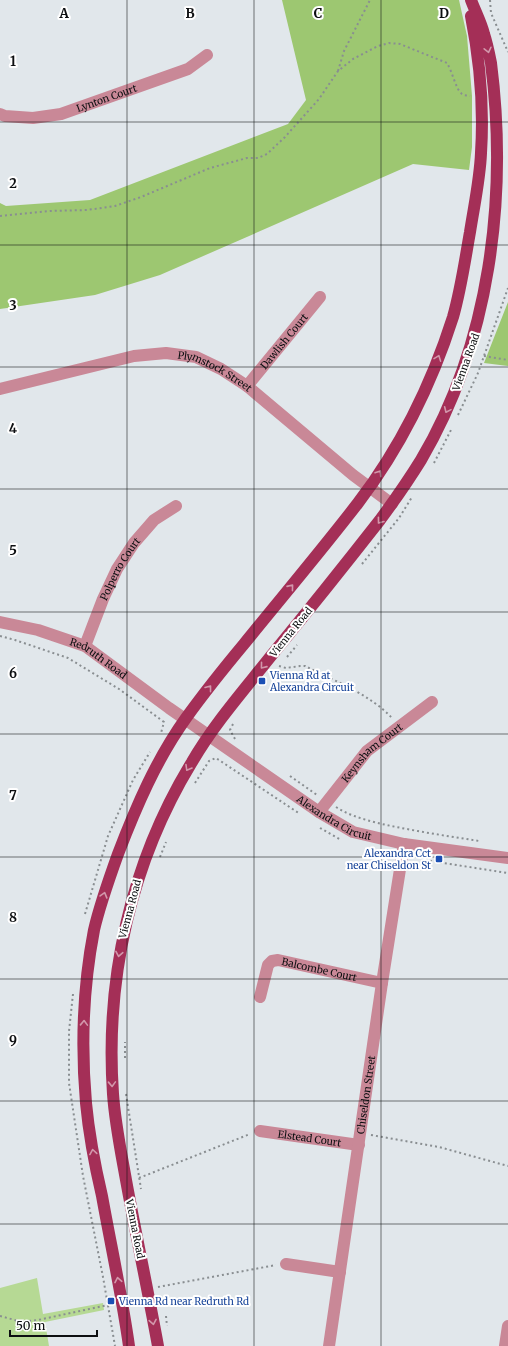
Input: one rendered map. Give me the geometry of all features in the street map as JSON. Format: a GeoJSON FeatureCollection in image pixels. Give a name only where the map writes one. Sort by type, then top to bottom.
{"type":"FeatureCollection","features":[{"type":"Feature","properties":{"kind":"main road","name":"Vienna Road"},"geometry":{"type":"LineString","coordinates":[[130,1346],[93,1155],[86,1105],[83,1057],[88,970],[95,927],[127,829],[143,791],[165,750],[185,719],[219,675],[370,487],[388,460],[409,423],[429,382],[454,314],[462,279],[481,155],[481,90],[477,49],[469,0]]}},
{"type":"Feature","properties":{"kind":"main road","name":"Vienna Road"},"geometry":{"type":"LineString","coordinates":[[158,1346],[127,1183],[113,1096],[111,1052],[112,1005],[122,936],[135,887],[148,851],[180,781],[191,762],[209,735],[247,686],[392,504],[420,461],[443,418],[471,352],[485,304],[498,245],[504,188],[504,163],[501,114],[496,86],[484,33],[469,0]]}},
{"type":"Feature","properties":{"kind":"street","name":"Lynton Court"},"geometry":{"type":"LineString","coordinates":[[0,114],[5,116],[33,118],[61,114],[188,69],[207,55]]}},
{"type":"Feature","properties":{"kind":"street","name":"Dawlish Court"},"geometry":{"type":"LineString","coordinates":[[247,386],[320,297]]}},
{"type":"Feature","properties":{"kind":"street","name":"Plymstock Street"},"geometry":{"type":"LineString","coordinates":[[0,390],[134,356],[166,353],[196,357],[221,369],[247,386],[353,475],[392,504]]}},
{"type":"Feature","properties":{"kind":"street","name":"Polperro Court"},"geometry":{"type":"LineString","coordinates":[[86,646],[103,599],[114,575],[134,543],[154,520],[176,506]]}},
{"type":"Feature","properties":{"kind":"street","name":"Redruth Road"},"geometry":{"type":"LineString","coordinates":[[0,622],[38,630],[86,646],[185,719]]}},
{"type":"Feature","properties":{"kind":"street","name":"Keynsham Court"},"geometry":{"type":"LineString","coordinates":[[319,812],[367,751],[432,702]]}},
{"type":"Feature","properties":{"kind":"street","name":"Alexandra Circuit"},"geometry":{"type":"LineString","coordinates":[[185,719],[319,812],[353,832],[404,844],[508,858]]}},
{"type":"Feature","properties":{"kind":"street","name":"Chiseldon Street"},"geometry":{"type":"LineString","coordinates":[[329,1346],[382,983],[404,844]]}},
{"type":"Feature","properties":{"kind":"street","name":"Balcombe Court"},"geometry":{"type":"LineString","coordinates":[[260,997],[268,965],[272,961],[278,960],[382,983]]}},
{"type":"Feature","properties":{"kind":"street","name":"Elstead Court"},"geometry":{"type":"LineString","coordinates":[[260,1132],[360,1139]]}},
{"type":"Feature","properties":{"kind":"street"},"geometry":{"type":"LineString","coordinates":[[286,1264],[340,1272]]}},
{"type":"Feature","properties":{"kind":"street"},"geometry":{"type":"LineString","coordinates":[[505,1346],[508,1326]]}},
{"type":"Feature","properties":{"kind":"path"},"geometry":{"type":"LineString","coordinates":[[338,71],[344,51],[370,0]]}},
{"type":"Feature","properties":{"kind":"path"},"geometry":{"type":"LineString","coordinates":[[490,0],[491,12],[508,52]]}},
{"type":"Feature","properties":{"kind":"path"},"geometry":{"type":"LineString","coordinates":[[0,216],[50,211],[87,210],[115,206],[141,197],[210,168],[247,158],[258,158],[267,154],[285,137],[319,99],[338,71],[353,59],[378,46],[389,43],[400,44],[447,63],[451,69],[460,93],[472,96],[481,90]]}},
{"type":"Feature","properties":{"kind":"path"},"geometry":{"type":"LineString","coordinates":[[456,420],[478,373],[508,288]]}},
{"type":"Feature","properties":{"kind":"path"},"geometry":{"type":"LineString","coordinates":[[484,356],[508,360]]}},
{"type":"Feature","properties":{"kind":"path"},"geometry":{"type":"LineString","coordinates":[[432,466],[453,426]]}},
{"type":"Feature","properties":{"kind":"path"},"geometry":{"type":"LineString","coordinates":[[359,567],[399,518],[416,492]]}},
{"type":"Feature","properties":{"kind":"path"},"geometry":{"type":"LineString","coordinates":[[0,636],[68,658],[119,689],[164,722],[162,732]]}},
{"type":"Feature","properties":{"kind":"path"},"geometry":{"type":"LineString","coordinates":[[286,658],[299,642]]}},
{"type":"Feature","properties":{"kind":"path"},"geometry":{"type":"LineString","coordinates":[[274,671],[282,662]]}},
{"type":"Feature","properties":{"kind":"path"},"geometry":{"type":"LineString","coordinates":[[278,666],[286,668],[305,666],[344,685],[384,710],[400,726]]}},
{"type":"Feature","properties":{"kind":"path"},"geometry":{"type":"LineString","coordinates":[[233,723],[230,730],[235,739],[241,743]]}},
{"type":"Feature","properties":{"kind":"path"},"geometry":{"type":"LineString","coordinates":[[193,786],[209,761]]}},
{"type":"Feature","properties":{"kind":"path"},"geometry":{"type":"LineString","coordinates":[[286,773],[318,795]]}},
{"type":"Feature","properties":{"kind":"path"},"geometry":{"type":"LineString","coordinates":[[337,807],[363,819],[406,830],[484,842]]}},
{"type":"Feature","properties":{"kind":"path"},"geometry":{"type":"LineString","coordinates":[[160,858],[168,837]]}},
{"type":"Feature","properties":{"kind":"path"},"geometry":{"type":"LineString","coordinates":[[125,1038],[125,1062]]}},
{"type":"Feature","properties":{"kind":"path"},"geometry":{"type":"LineString","coordinates":[[126,1094],[140,1178],[141,1193]]}},
{"type":"Feature","properties":{"kind":"path"},"geometry":{"type":"LineString","coordinates":[[127,1183],[244,1136],[260,1132]]}},
{"type":"Feature","properties":{"kind":"path"},"geometry":{"type":"LineString","coordinates":[[360,1139],[439,1147],[508,1166]]}},
{"type":"Feature","properties":{"kind":"path"},"geometry":{"type":"LineString","coordinates":[[147,1289],[270,1265],[286,1264]]}},
{"type":"Feature","properties":{"kind":"path"},"geometry":{"type":"LineString","coordinates":[[158,1280],[160,1287]]}},
{"type":"Feature","properties":{"kind":"path"},"geometry":{"type":"LineString","coordinates":[[0,1316],[22,1322],[100,1307],[122,1301]]}},
{"type":"Feature","properties":{"kind":"path"},"geometry":{"type":"LineString","coordinates":[[165,1315],[168,1328]]}},
{"type":"Feature","properties":{"kind":"green space"},"geometry":{"type":"Polygon","coordinates":[[[282,0],[459,0],[467,36],[472,96],[472,147],[469,170],[413,164],[160,275],[95,295],[0,309],[0,203],[6,206],[90,200],[288,124],[306,100],[282,0]]]}},
{"type":"Feature","properties":{"kind":"green space"},"geometry":{"type":"Polygon","coordinates":[[[508,302],[508,366],[484,363],[508,302]]]}},
{"type":"Feature","properties":{"kind":"green space"},"geometry":{"type":"Polygon","coordinates":[[[37,1278],[43,1314],[103,1303],[104,1310],[45,1322],[49,1346],[0,1346],[0,1288],[37,1278]]]}},
{"type":"Feature","properties":{"kind":"place","name":"Vienna Rd at Alexandra Circuit"},"geometry":{"type":"Point","coordinates":[262,681]}},
{"type":"Feature","properties":{"kind":"place","name":"Alexandra Cct near Chiseldon St"},"geometry":{"type":"Point","coordinates":[439,859]}},
{"type":"Feature","properties":{"kind":"place","name":"Vienna Rd near Redruth Rd"},"geometry":{"type":"Point","coordinates":[111,1301]}}]}
